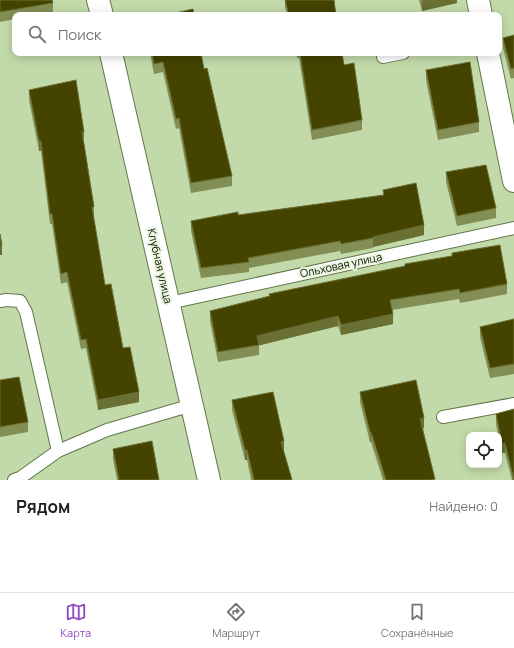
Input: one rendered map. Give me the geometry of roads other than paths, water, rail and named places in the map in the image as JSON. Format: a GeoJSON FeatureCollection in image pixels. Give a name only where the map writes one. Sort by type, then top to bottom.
{"type":"FeatureCollection","features":[{"type":"Feature","properties":{"kind":"street"},"geometry":{"type":"LineString","coordinates":[[98,0],[101,12]]}},
{"type":"Feature","properties":{"kind":"street"},"geometry":{"type":"LineString","coordinates":[[478,0],[480,12]]}},
{"type":"Feature","properties":{"kind":"street","name":"Клубная улица"},"geometry":{"type":"LineString","coordinates":[[112,56],[209,480]]}},
{"type":"Feature","properties":{"kind":"street"},"geometry":{"type":"LineString","coordinates":[[489,56],[514,181]]}},
{"type":"Feature","properties":{"kind":"lane"},"geometry":{"type":"LineString","coordinates":[[383,57],[388,56]]}},
{"type":"Feature","properties":{"kind":"lane","name":"Ольховая улица"},"geometry":{"type":"LineString","coordinates":[[169,303],[514,228]]}},
{"type":"Feature","properties":{"kind":"lane"},"geometry":{"type":"LineString","coordinates":[[0,301],[20,301],[26,312],[58,451]]}},
{"type":"Feature","properties":{"kind":"lane"},"geometry":{"type":"LineString","coordinates":[[443,417],[514,404]]}},
{"type":"Feature","properties":{"kind":"lane"},"geometry":{"type":"LineString","coordinates":[[14,480],[20,478],[58,451],[107,430],[192,405]]}}]}
